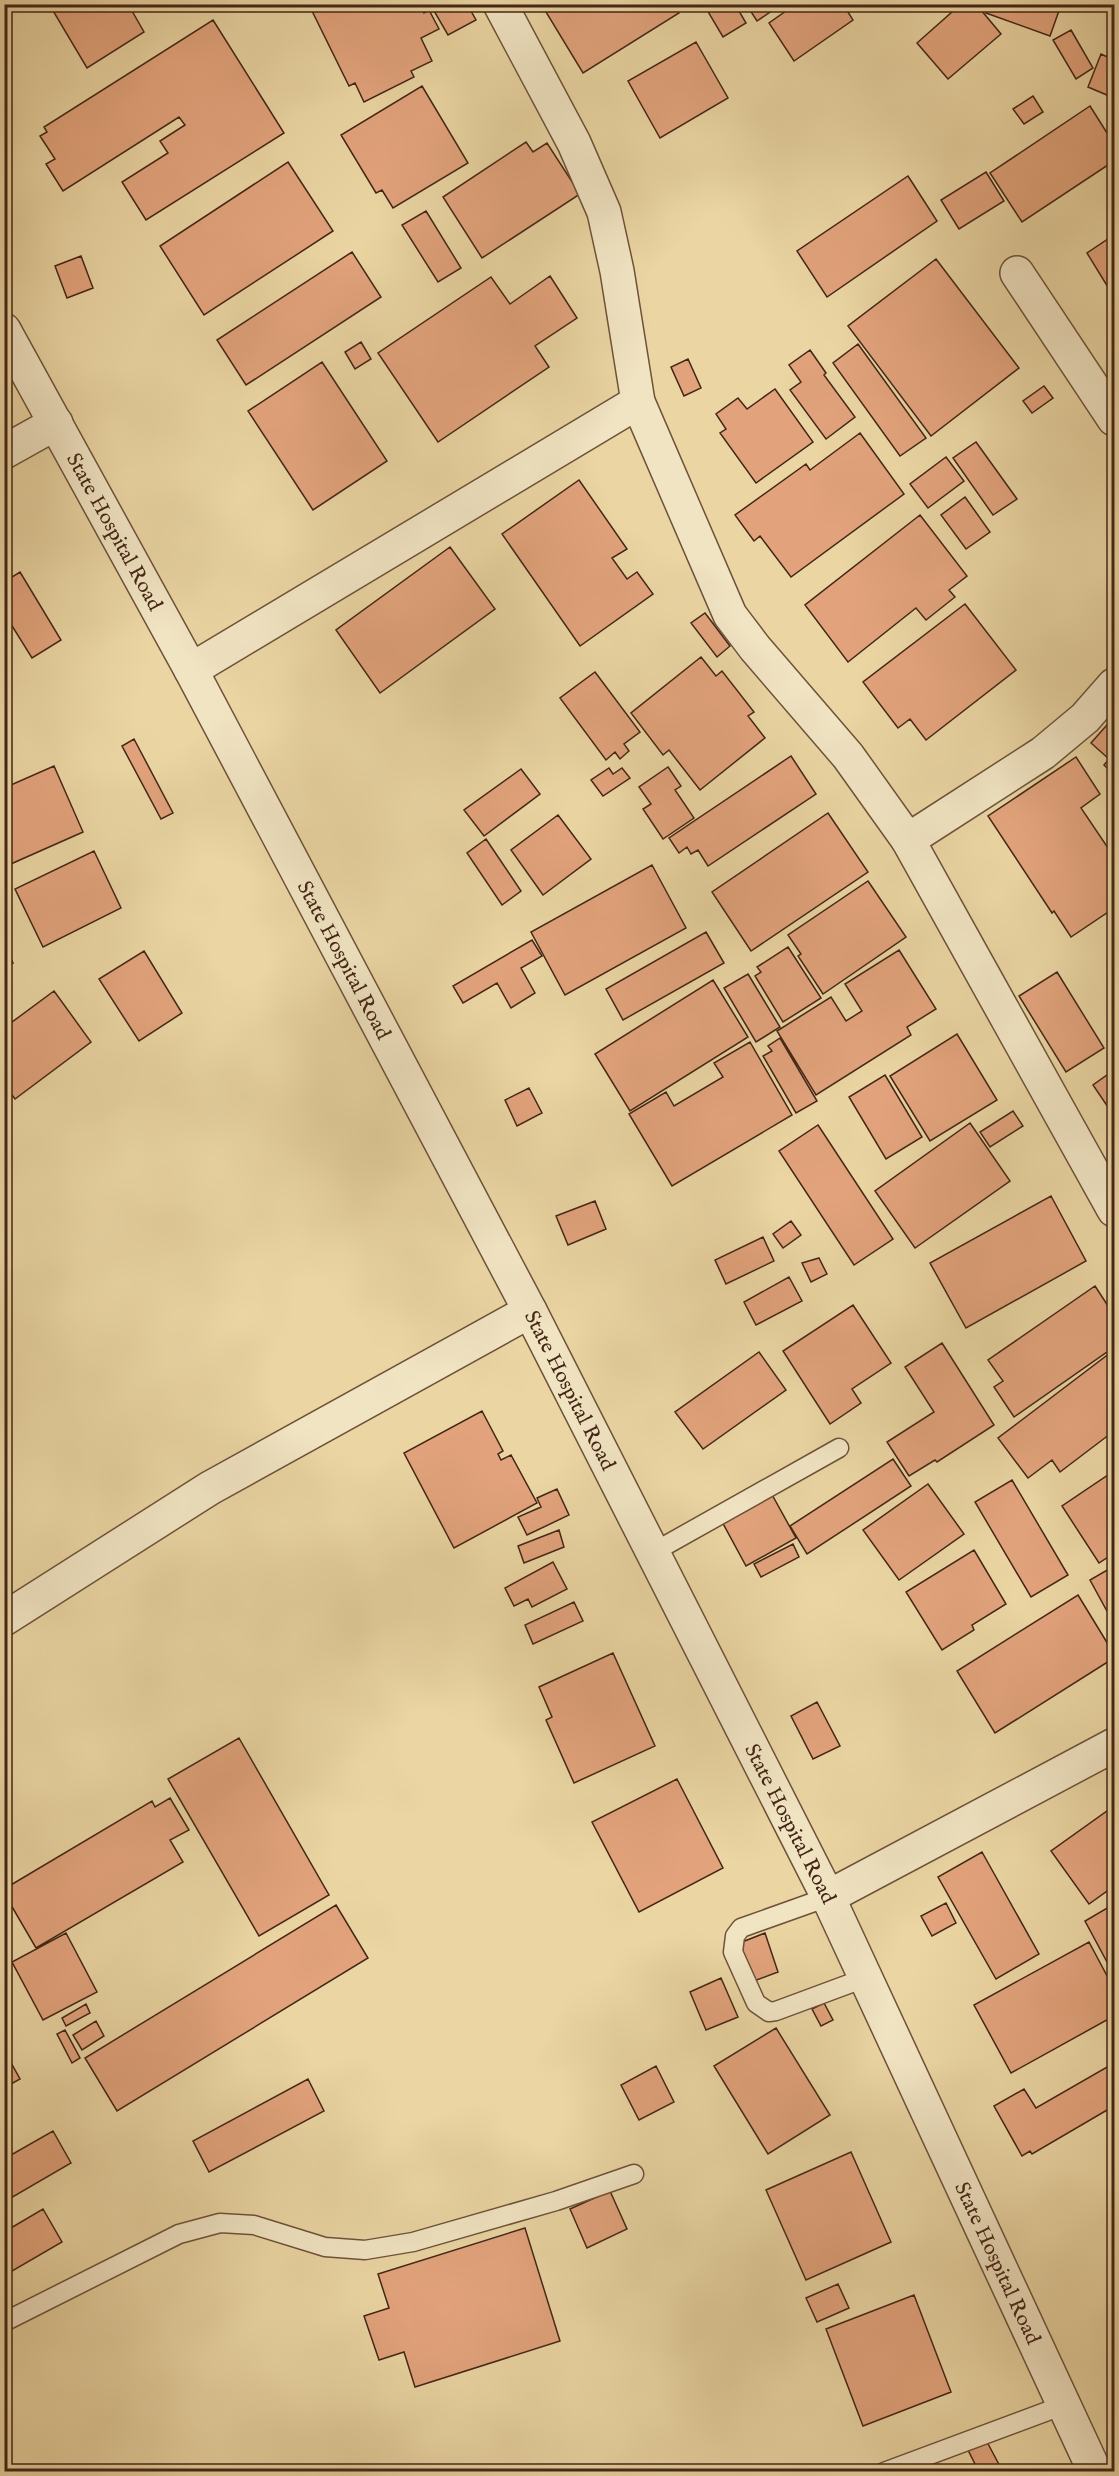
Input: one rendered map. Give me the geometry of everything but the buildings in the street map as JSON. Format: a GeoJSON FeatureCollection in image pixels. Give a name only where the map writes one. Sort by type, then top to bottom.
{"type":"FeatureCollection","features":[{"type":"Feature","properties":{"kind":"street"},"geometry":{"type":"LineString","coordinates":[[500,4],[574,143],[604,212],[617,271],[638,402],[730,615],[755,648],[848,756],[908,840],[1114,1210]]}},
{"type":"Feature","properties":{"kind":"street"},"geometry":{"type":"LineString","coordinates":[[1017,273],[1114,419]]}},
{"type":"Feature","properties":{"kind":"street","name":"State Hospital Road"},"geometry":{"type":"LineString","coordinates":[[4,330],[191,670],[530,1311],[828,1897],[1095,2472]]}},
{"type":"Feature","properties":{"kind":"street"},"geometry":{"type":"LineString","coordinates":[[191,670],[638,402]]}},
{"type":"Feature","properties":{"kind":"street"},"geometry":{"type":"LineString","coordinates":[[4,452],[56,423]]}},
{"type":"Feature","properties":{"kind":"street"},"geometry":{"type":"LineString","coordinates":[[908,840],[1042,753],[1085,718],[1114,685]]}},
{"type":"Feature","properties":{"kind":"street"},"geometry":{"type":"LineString","coordinates":[[4,1619],[210,1488],[530,1311]]}},
{"type":"Feature","properties":{"kind":"street"},"geometry":{"type":"LineString","coordinates":[[828,1897],[1114,1745]]}},
{"type":"Feature","properties":{"kind":"lane"},"geometry":{"type":"LineString","coordinates":[[652,1553],[839,1448]]}},
{"type":"Feature","properties":{"kind":"lane"},"geometry":{"type":"LineString","coordinates":[[828,1897],[741,1928],[735,1936],[733,1952],[756,2003],[769,2012],[776,2011],[865,1978]]}},
{"type":"Feature","properties":{"kind":"lane"},"geometry":{"type":"LineString","coordinates":[[4,2322],[179,2234],[220,2223],[254,2225],[325,2247],[365,2250],[413,2242],[556,2201],[634,2174]]}},
{"type":"Feature","properties":{"kind":"lane"},"geometry":{"type":"LineString","coordinates":[[884,2472],[1064,2404]]}}]}
